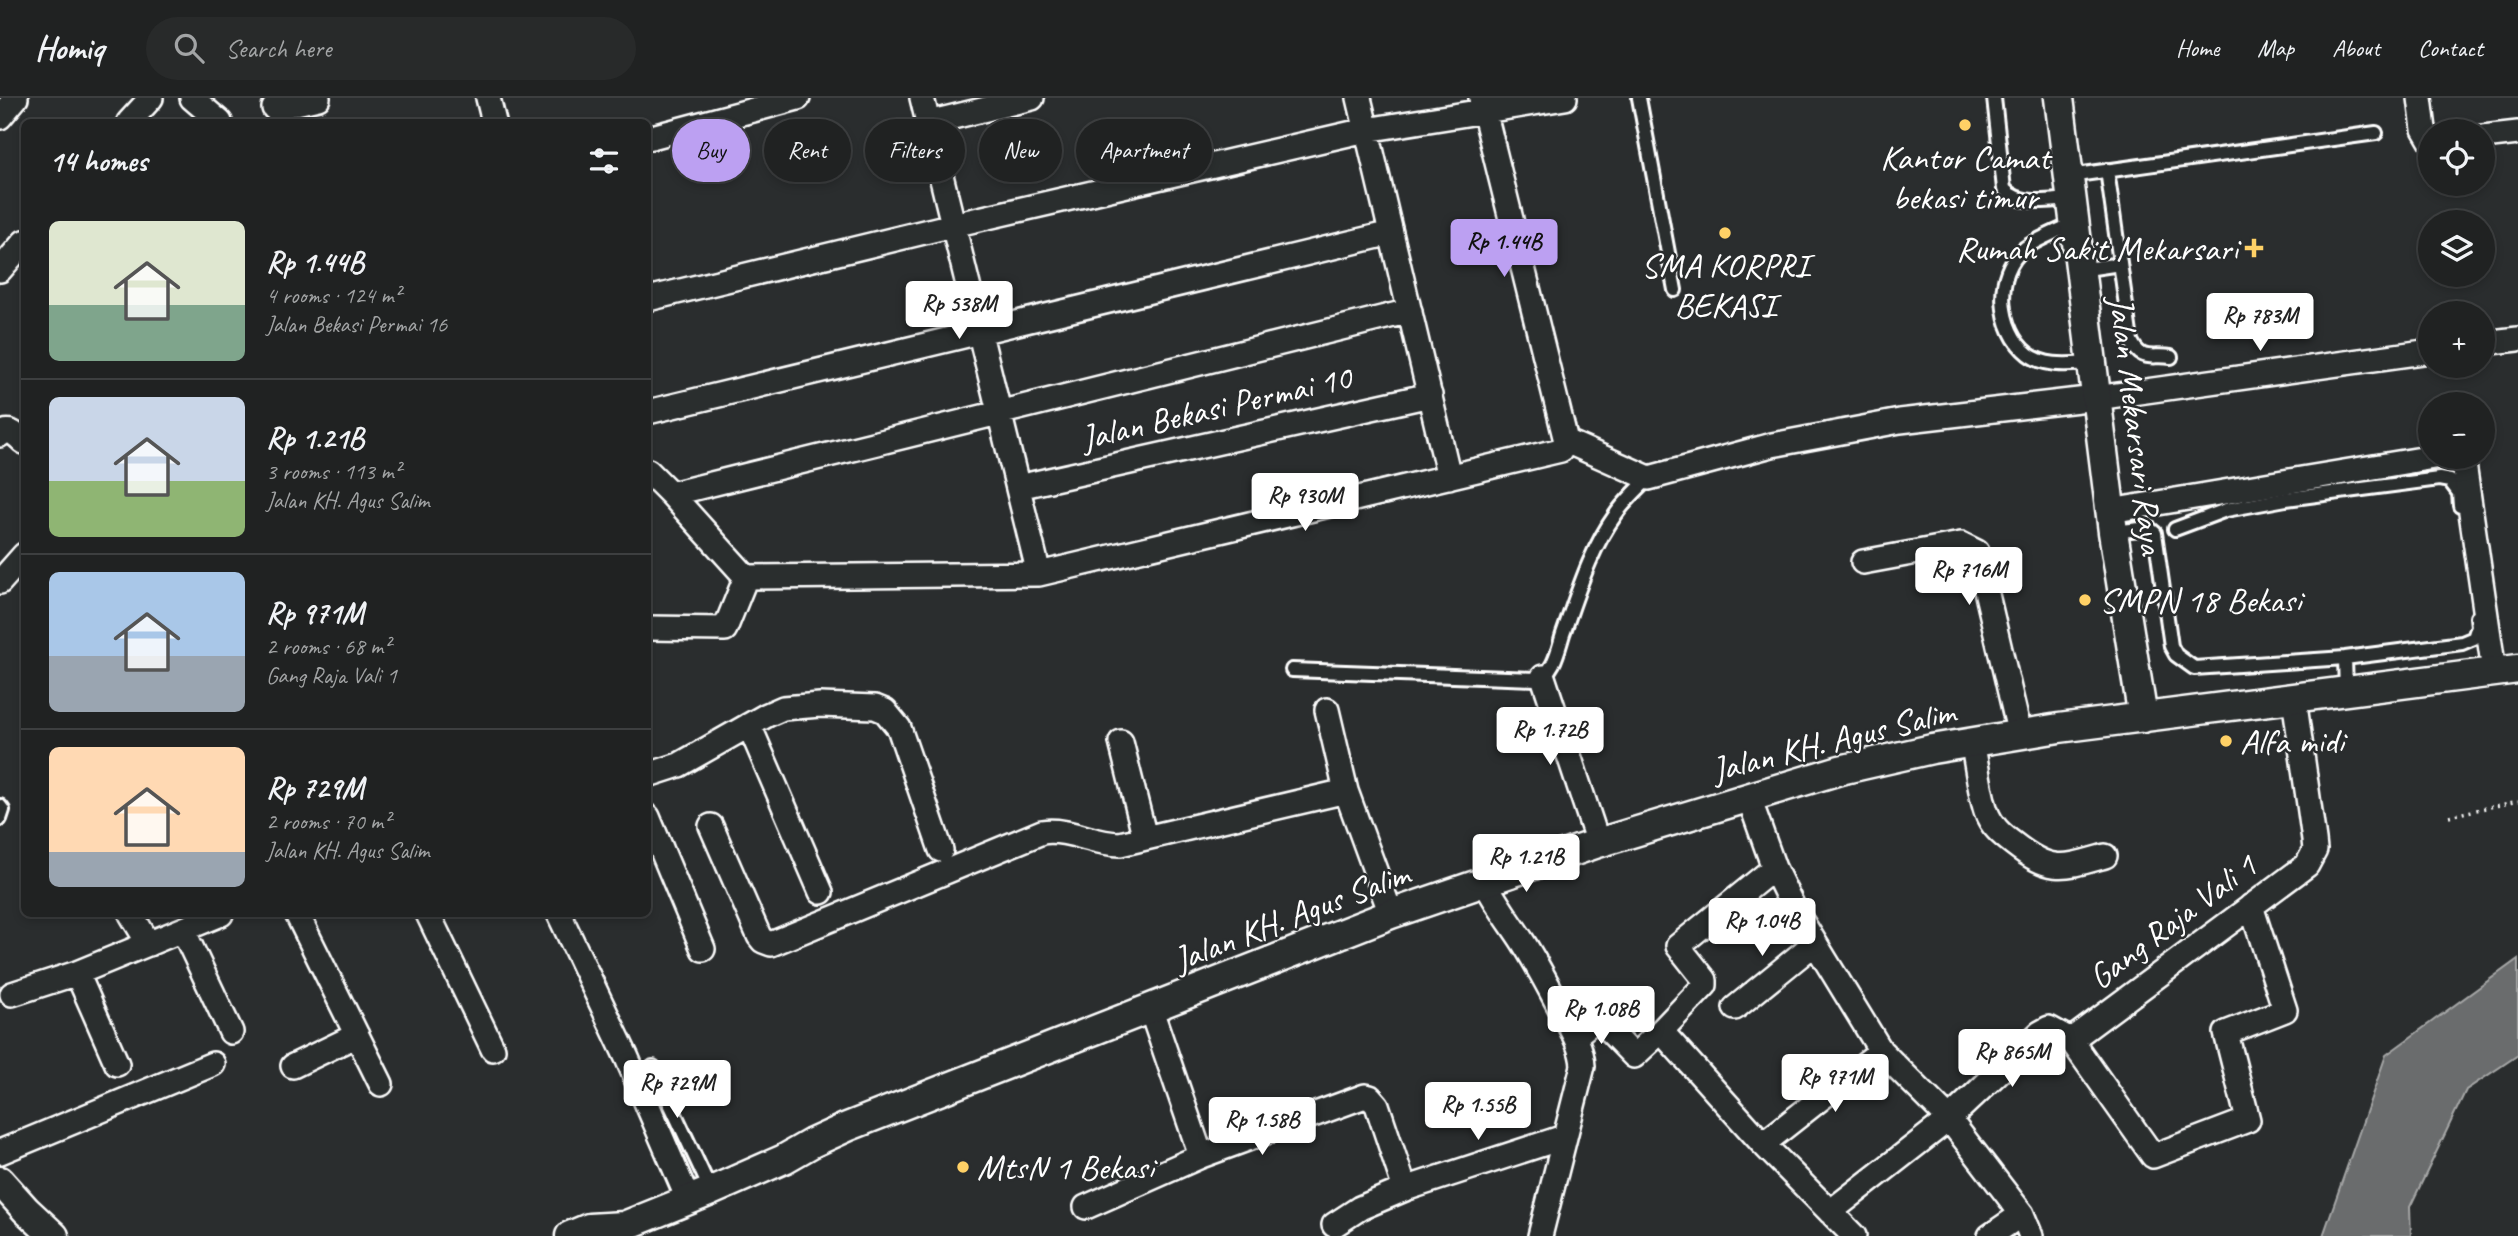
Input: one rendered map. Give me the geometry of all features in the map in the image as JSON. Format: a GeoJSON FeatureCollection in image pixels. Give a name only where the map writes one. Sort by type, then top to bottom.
{"type":"FeatureCollection","features":[{"type":"Feature","properties":{"kind":"street"},"geometry":{"type":"LineString","coordinates":[[132,119],[151,98]]}},
{"type":"Feature","properties":{"kind":"street"},"geometry":{"type":"LineString","coordinates":[[192,98],[216,119]]}},
{"type":"Feature","properties":{"kind":"street"},"geometry":{"type":"LineString","coordinates":[[276,109],[318,98]]}},
{"type":"Feature","properties":{"kind":"street"},"geometry":{"type":"LineString","coordinates":[[488,98],[493,119]]}},
{"type":"Feature","properties":{"kind":"street"},"geometry":{"type":"LineString","coordinates":[[651,137],[796,98]]}},
{"type":"Feature","properties":{"kind":"street"},"geometry":{"type":"LineString","coordinates":[[922,98],[927,119]]}},
{"type":"Feature","properties":{"kind":"street"},"geometry":{"type":"LineString","coordinates":[[945,119],[1032,98]]}},
{"type":"Feature","properties":{"kind":"street"},"geometry":{"type":"LineString","coordinates":[[1359,98],[1449,477]]}},
{"type":"Feature","properties":{"kind":"street"},"geometry":{"type":"LineString","coordinates":[[651,298],[953,225],[1482,104],[1565,98]]}},
{"type":"Feature","properties":{"kind":"street","name":"Jalan Mekarsari Raya"},"geometry":{"type":"LineString","coordinates":[[2059,98],[2111,521],[2143,718]]}},
{"type":"Feature","properties":{"kind":"street"},"geometry":{"type":"LineString","coordinates":[[2420,98],[2423,119]]}},
{"type":"Feature","properties":{"kind":"street"},"geometry":{"type":"LineString","coordinates":[[651,474],[746,577],[1039,574],[1561,450],[1566,441],[1482,104]]}},
{"type":"Feature","properties":{"kind":"street"},"geometry":{"type":"LineString","coordinates":[[2495,136],[2518,133]]}},
{"type":"Feature","properties":{"kind":"street"},"geometry":{"type":"LineString","coordinates":[[942,182],[1039,574]]}},
{"type":"Feature","properties":{"kind":"street"},"geometry":{"type":"LineString","coordinates":[[651,411],[1391,233]]}},
{"type":"Feature","properties":{"kind":"street"},"geometry":{"type":"LineString","coordinates":[[0,270],[21,246]]}},
{"type":"Feature","properties":{"kind":"street"},"geometry":{"type":"LineString","coordinates":[[671,494],[1410,312]]}},
{"type":"Feature","properties":{"kind":"street"},"geometry":{"type":"LineString","coordinates":[[2495,342],[2518,339]]}},
{"type":"Feature","properties":{"kind":"street"},"geometry":{"type":"LineString","coordinates":[[1566,441],[1649,478],[1772,445],[1900,421],[2096,398],[2418,353]]}},
{"type":"Feature","properties":{"kind":"street","name":"Jalan Bekasi Permai 10"},"geometry":{"type":"LineString","coordinates":[[1018,486],[1430,395]]}},
{"type":"Feature","properties":{"kind":"street"},"geometry":{"type":"LineString","coordinates":[[0,435],[13,432],[21,439]]}},
{"type":"Feature","properties":{"kind":"street"},"geometry":{"type":"LineString","coordinates":[[2111,521],[2418,460]]}},
{"type":"Feature","properties":{"kind":"street"},"geometry":{"type":"LineString","coordinates":[[2465,469],[2506,670]]}},
{"type":"Feature","properties":{"kind":"street"},"geometry":{"type":"LineString","coordinates":[[1863,562],[1961,544],[1977,552],[2020,735]]}},
{"type":"Feature","properties":{"kind":"street"},"geometry":{"type":"LineString","coordinates":[[0,582],[21,558]]}},
{"type":"Feature","properties":{"kind":"street"},"geometry":{"type":"LineString","coordinates":[[651,628],[725,629],[746,577]]}},
{"type":"Feature","properties":{"kind":"street","name":"Jalan KH. Agus Salim"},"geometry":{"type":"LineString","coordinates":[[570,1236],[589,1228],[624,1226],[784,1159],[847,1127],[1391,914],[1598,843],[1751,796],[1890,757],[1972,742],[2506,670]]}},
{"type":"Feature","properties":{"kind":"street"},"geometry":{"type":"LineString","coordinates":[[1543,677],[1598,843]]}},
{"type":"Feature","properties":{"kind":"street","name":"Gang Raja Vali 1"},"geometry":{"type":"LineString","coordinates":[[2071,1040],[2307,865],[2315,850],[2294,698]]}},
{"type":"Feature","properties":{"kind":"street"},"geometry":{"type":"LineString","coordinates":[[651,774],[679,765],[775,712],[797,706],[875,707],[885,711],[899,728],[941,850]]}},
{"type":"Feature","properties":{"kind":"street"},"geometry":{"type":"LineString","coordinates":[[1327,710],[1346,791],[1391,914]]}},
{"type":"Feature","properties":{"kind":"street"},"geometry":{"type":"LineString","coordinates":[[749,725],[821,892]]}},
{"type":"Feature","properties":{"kind":"street"},"geometry":{"type":"LineString","coordinates":[[1121,742],[1145,838]]}},
{"type":"Feature","properties":{"kind":"street"},"geometry":{"type":"LineString","coordinates":[[1972,742],[1987,813],[1998,832],[2031,857],[2048,865],[2069,866],[2105,856]]}},
{"type":"Feature","properties":{"kind":"street"},"geometry":{"type":"LineString","coordinates":[[711,826],[759,936],[767,944],[1042,832],[1066,833],[1107,844],[1120,844],[1346,791]]}},
{"type":"Feature","properties":{"kind":"street"},"geometry":{"type":"LineString","coordinates":[[1751,796],[1774,868],[1793,907],[1881,1051],[1949,1119],[2022,1214],[2031,1236]]}},
{"type":"Feature","properties":{"kind":"street"},"geometry":{"type":"LineString","coordinates":[[651,824],[703,949]]}},
{"type":"Feature","properties":{"kind":"street"},"geometry":{"type":"LineString","coordinates":[[1575,1036],[1597,1018],[1634,1056],[1705,985],[1705,980],[1678,947],[1774,868]]}},
{"type":"Feature","properties":{"kind":"street"},"geometry":{"type":"LineString","coordinates":[[1485,882],[1497,906],[1545,979],[1575,1036],[1583,1066],[1540,1236]]}},
{"type":"Feature","properties":{"kind":"street"},"geometry":{"type":"LineString","coordinates":[[1830,1212],[1949,1119],[2049,1028],[2071,1040],[2153,1156],[2248,1120],[2226,1033],[2286,1010],[2251,906]]}},
{"type":"Feature","properties":{"kind":"street"},"geometry":{"type":"LineString","coordinates":[[133,917],[149,944]]}},
{"type":"Feature","properties":{"kind":"street"},"geometry":{"type":"LineString","coordinates":[[12,994],[77,973],[214,917]]}},
{"type":"Feature","properties":{"kind":"street"},"geometry":{"type":"LineString","coordinates":[[298,917],[381,1084]]}},
{"type":"Feature","properties":{"kind":"street"},"geometry":{"type":"LineString","coordinates":[[429,917],[493,1049]]}},
{"type":"Feature","properties":{"kind":"street"},"geometry":{"type":"LineString","coordinates":[[560,917],[627,1058],[699,1195]]}},
{"type":"Feature","properties":{"kind":"street"},"geometry":{"type":"LineString","coordinates":[[183,930],[231,1032]]}},
{"type":"Feature","properties":{"kind":"street"},"geometry":{"type":"LineString","coordinates":[[1735,1008],[1815,943]]}},
{"type":"Feature","properties":{"kind":"street"},"geometry":{"type":"LineString","coordinates":[[77,973],[117,1064]]}},
{"type":"Feature","properties":{"kind":"street"},"geometry":{"type":"LineString","coordinates":[[1151,1010],[1201,1156]]}},
{"type":"Feature","properties":{"kind":"street"},"geometry":{"type":"LineString","coordinates":[[1661,1031],[1763,1144],[1854,1236]]}},
{"type":"Feature","properties":{"kind":"street"},"geometry":{"type":"LineString","coordinates":[[293,1066],[357,1035]]}},
{"type":"Feature","properties":{"kind":"street"},"geometry":{"type":"LineString","coordinates":[[1763,1144],[1881,1051]]}},
{"type":"Feature","properties":{"kind":"street"},"geometry":{"type":"LineString","coordinates":[[0,1152],[213,1063]]}},
{"type":"Feature","properties":{"kind":"street"},"geometry":{"type":"LineString","coordinates":[[1086,1207],[1201,1156],[1365,1096],[1373,1099],[1377,1105],[1405,1189]]}},
{"type":"Feature","properties":{"kind":"street"},"geometry":{"type":"LineString","coordinates":[[1334,1225],[1360,1208],[1405,1189],[1564,1137]]}},
{"type":"Feature","properties":{"kind":"street"},"geometry":{"type":"LineString","coordinates":[[0,1181],[54,1236]]}},
{"type":"Feature","properties":{"kind":"street"},"geometry":{"type":"LineString","coordinates":[[1990,1236],[2022,1214]]}},
{"type":"Feature","properties":{"kind":"lane"},"geometry":{"type":"LineString","coordinates":[[1639,98],[1675,289]]}},
{"type":"Feature","properties":{"kind":"lane"},"geometry":{"type":"LineString","coordinates":[[1994,98],[2004,189],[2011,196],[2026,201],[2072,199]]}},
{"type":"Feature","properties":{"kind":"lane"},"geometry":{"type":"LineString","coordinates":[[2092,363],[2055,365],[2029,355],[2012,335],[2002,303],[2009,268],[2024,248],[2072,199],[2108,170],[2376,133]]}},
{"type":"Feature","properties":{"kind":"lane"},"geometry":{"type":"LineString","coordinates":[[2108,170],[2131,341],[2137,352],[2146,357],[2171,356]]}},
{"type":"Feature","properties":{"kind":"lane"},"geometry":{"type":"LineString","coordinates":[[2080,270],[2120,264]]}},
{"type":"Feature","properties":{"kind":"lane"},"geometry":{"type":"LineString","coordinates":[[1292,670],[1537,680],[1543,677],[1555,660],[1587,566],[1597,546],[1617,512],[1649,478]]}},
{"type":"Feature","properties":{"kind":"lane"},"geometry":{"type":"LineString","coordinates":[[2111,521],[2149,528],[2155,533],[2171,646],[2184,663],[2194,668],[2345,658],[2462,643],[2473,638],[2478,626],[2459,493],[2450,481],[2439,479],[2286,499],[2226,510],[2175,529]]}},
{"type":"Feature","properties":{"kind":"lane"},"geometry":{"type":"LineString","coordinates":[[2345,658],[2346,690]]}},
{"type":"Feature","properties":{"kind":"lane"},"geometry":{"type":"LineString","coordinates":[[0,806],[3,810],[0,819]]}},
{"type":"Feature","properties":{"kind":"lane"},"geometry":{"type":"LineString","coordinates":[[653,1067],[699,1195]]}},
{"type":"Feature","properties":{"kind":"path"},"geometry":{"type":"LineString","coordinates":[[2449,816],[2518,801]]}},
{"type":"Feature","properties":{"kind":"shaded area"},"geometry":{"type":"Polygon","coordinates":[[[2518,959],[2518,1055],[2466,1090],[2410,1207],[2411,1236],[2323,1236],[2386,1055],[2518,959]]]}},
{"type":"Feature","properties":{"kind":"place","name":"Kantor Camat bekasi timur"},"geometry":{"type":"Point","coordinates":[1965,125]}},
{"type":"Feature","properties":{"kind":"place","name":"SMA KORPRI BEKASI"},"geometry":{"type":"Point","coordinates":[1725,233]}},
{"type":"Feature","properties":{"kind":"place","name":"Rumah Sakit Mekarsari"},"geometry":{"type":"Point","coordinates":[2254,248]}},
{"type":"Feature","properties":{"kind":"place","name":"SMPN 18 Bekasi"},"geometry":{"type":"Point","coordinates":[2085,600]}},
{"type":"Feature","properties":{"kind":"place","name":"Alfa midi"},"geometry":{"type":"Point","coordinates":[2226,741]}},
{"type":"Feature","properties":{"kind":"place","name":"MtsN 1 Bekasi"},"geometry":{"type":"Point","coordinates":[963,1167]}}]}
